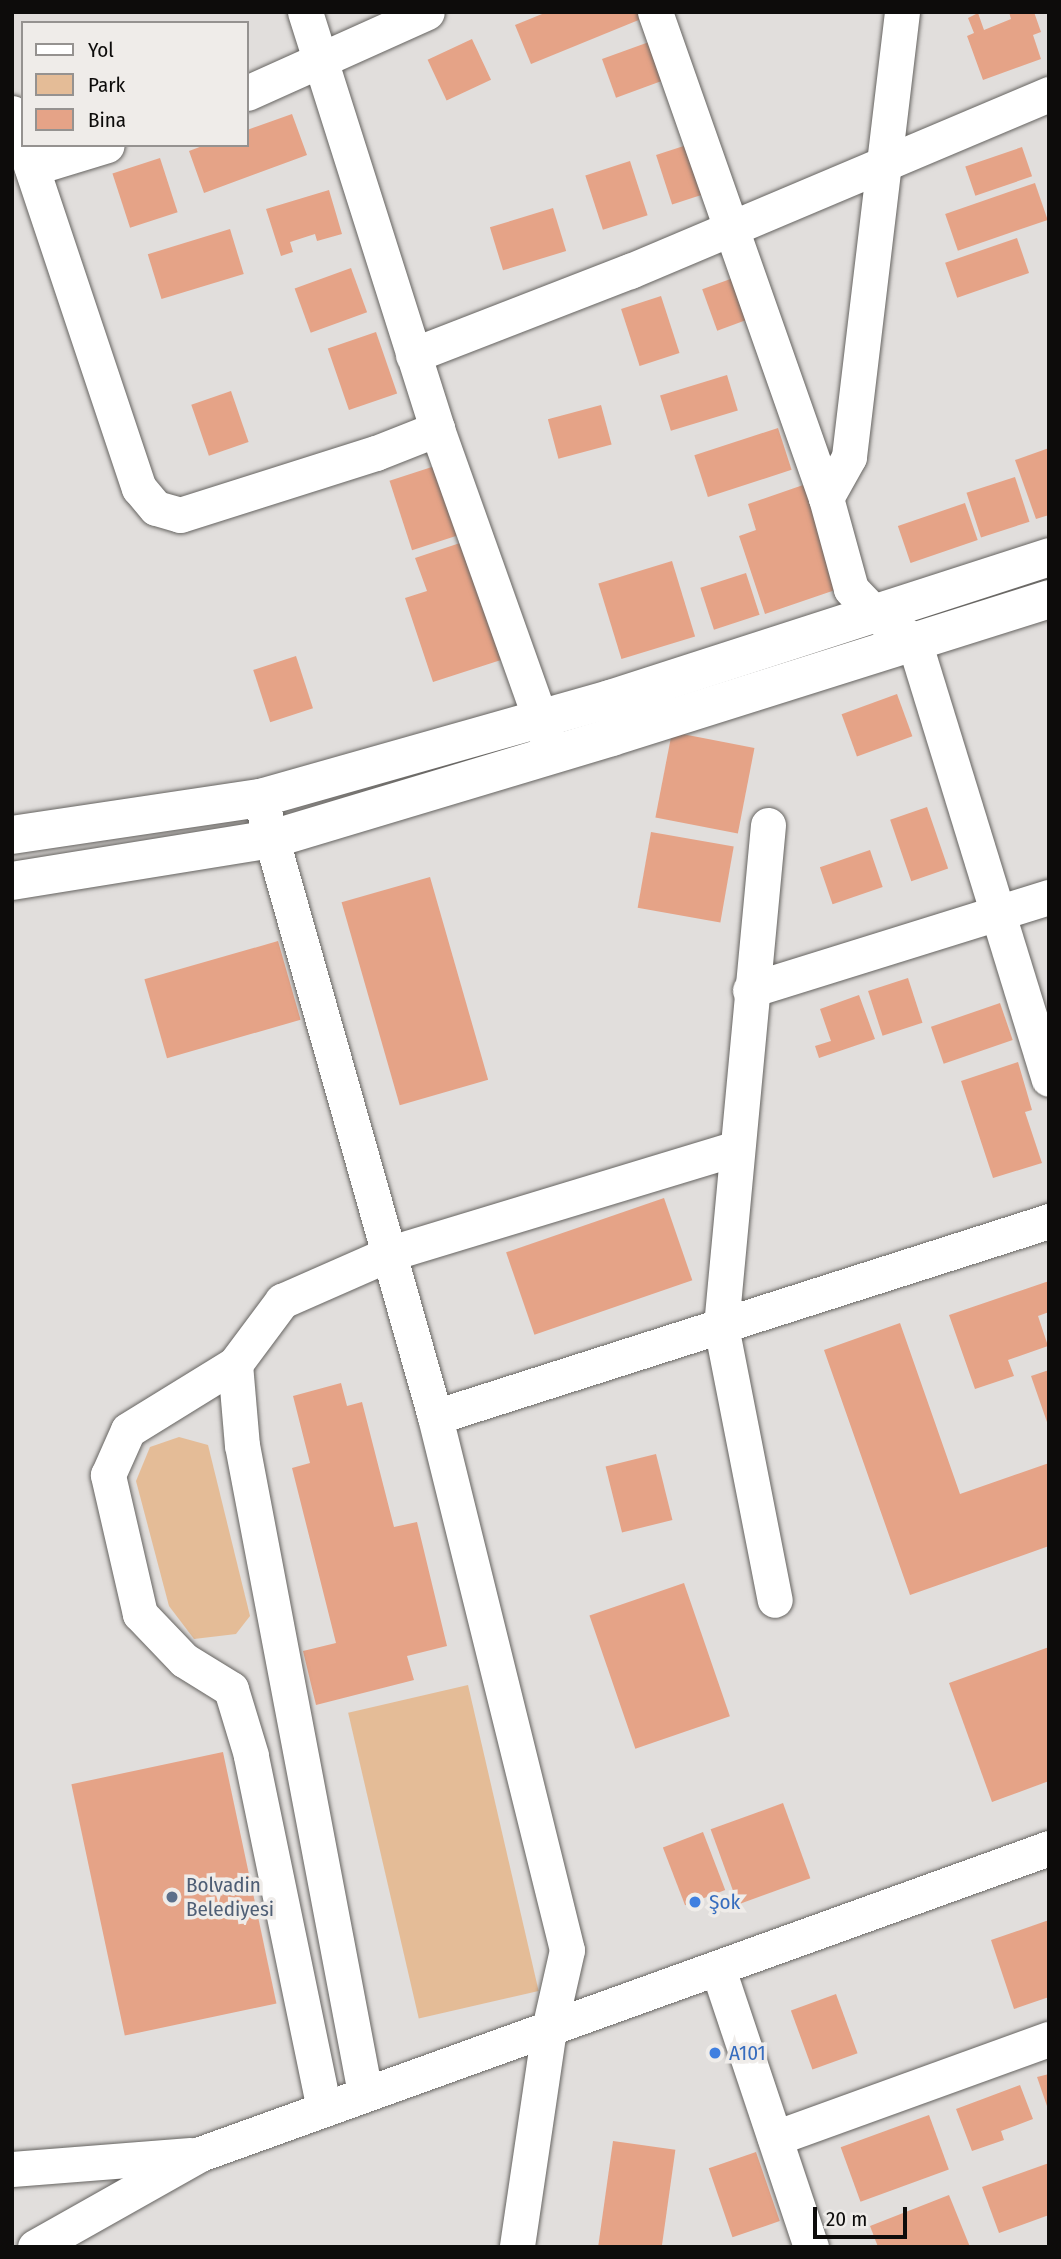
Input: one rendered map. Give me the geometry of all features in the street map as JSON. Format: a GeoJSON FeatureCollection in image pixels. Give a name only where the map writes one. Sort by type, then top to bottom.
{"type":"FeatureCollection","features":[{"type":"Feature","properties":{"kind":"main road"},"geometry":{"type":"LineString","coordinates":[[12,835],[260,798],[543,719],[876,615],[1049,557]]}},
{"type":"Feature","properties":{"kind":"main road"},"geometry":{"type":"LineString","coordinates":[[12,881],[272,839],[552,756],[1049,598]]}},
{"type":"Feature","properties":{"kind":"street"},"geometry":{"type":"LineString","coordinates":[[305,12],[437,429],[543,719],[552,756]]}},
{"type":"Feature","properties":{"kind":"street"},"geometry":{"type":"LineString","coordinates":[[248,93],[427,12]]}},
{"type":"Feature","properties":{"kind":"street"},"geometry":{"type":"LineString","coordinates":[[655,12],[826,498],[851,589],[876,615],[914,641],[1049,1079]]}},
{"type":"Feature","properties":{"kind":"street"},"geometry":{"type":"LineString","coordinates":[[826,498],[849,457],[888,159],[902,12]]}},
{"type":"Feature","properties":{"kind":"street"},"geometry":{"type":"LineString","coordinates":[[413,355],[630,271],[730,225],[1049,94]]}},
{"type":"Feature","properties":{"kind":"street"},"geometry":{"type":"LineString","coordinates":[[12,113],[21,138]]}},
{"type":"Feature","properties":{"kind":"street"},"geometry":{"type":"LineString","coordinates":[[84,147],[26,152],[139,488],[156,508],[180,515],[376,453],[437,429]]}},
{"type":"Feature","properties":{"kind":"street"},"geometry":{"type":"LineString","coordinates":[[260,798],[391,1253],[435,1417],[567,1950],[549,2029],[517,2247]]}},
{"type":"Feature","properties":{"kind":"street"},"geometry":{"type":"LineString","coordinates":[[768,825],[750,990],[720,1326],[775,1600]]}},
{"type":"Feature","properties":{"kind":"street"},"geometry":{"type":"LineString","coordinates":[[750,990],[1049,897]]}},
{"type":"Feature","properties":{"kind":"street"},"geometry":{"type":"LineString","coordinates":[[324,2109],[251,1755],[231,1689],[184,1660],[140,1614],[108,1475],[128,1430],[235,1364],[282,1301],[391,1253],[736,1148]]}},
{"type":"Feature","properties":{"kind":"street"},"geometry":{"type":"LineString","coordinates":[[435,1417],[1049,1221]]}},
{"type":"Feature","properties":{"kind":"street"},"geometry":{"type":"LineString","coordinates":[[235,1364],[242,1445],[365,2093]]}},
{"type":"Feature","properties":{"kind":"street"},"geometry":{"type":"LineString","coordinates":[[35,2247],[200,2154],[1049,1848]]}},
{"type":"Feature","properties":{"kind":"street"},"geometry":{"type":"LineString","coordinates":[[718,1969],[811,2247]]}},
{"type":"Feature","properties":{"kind":"street"},"geometry":{"type":"LineString","coordinates":[[775,2138],[1049,2039]]}},
{"type":"Feature","properties":{"kind":"street"},"geometry":{"type":"LineString","coordinates":[[12,2169],[200,2154]]}},
{"type":"Feature","properties":{"kind":"green space"},"geometry":{"type":"Polygon","coordinates":[[[179,1437],[208,1445],[250,1616],[236,1634],[194,1639],[169,1606],[136,1481],[150,1447],[179,1437]]]}},
{"type":"Feature","properties":{"kind":"green space"},"geometry":{"type":"Polygon","coordinates":[[[468,1685],[539,1991],[419,2019],[348,1713],[468,1685]]]}},
{"type":"Feature","properties":{"kind":"building"},"geometry":{"type":"Polygon","coordinates":[[[547,12],[644,12],[646,17],[531,64],[515,25],[547,12]]]}},
{"type":"Feature","properties":{"kind":"building"},"geometry":{"type":"Polygon","coordinates":[[[1009,12],[1034,12],[1041,32],[1033,35],[1041,59],[983,80],[967,36],[974,33],[968,18],[978,13],[984,30],[1011,19],[1009,12]]]}},
{"type":"Feature","properties":{"kind":"building"},"geometry":{"type":"Polygon","coordinates":[[[472,39],[491,80],[447,100],[428,60],[472,39]]]}},
{"type":"Feature","properties":{"kind":"building"},"geometry":{"type":"Polygon","coordinates":[[[649,42],[663,81],[616,98],[602,59],[649,42]]]}},
{"type":"Feature","properties":{"kind":"building"},"geometry":{"type":"Polygon","coordinates":[[[292,114],[307,155],[204,193],[189,151],[200,147],[248,147],[248,130],[292,114]]]}},
{"type":"Feature","properties":{"kind":"building"},"geometry":{"type":"Polygon","coordinates":[[[696,142],[712,191],[672,204],[656,155],[696,142]]]}},
{"type":"Feature","properties":{"kind":"building"},"geometry":{"type":"Polygon","coordinates":[[[1022,147],[1032,176],[975,196],[965,167],[1022,147]]]}},
{"type":"Feature","properties":{"kind":"building"},"geometry":{"type":"Polygon","coordinates":[[[160,158],[178,212],[130,228],[112,173],[160,158]]]}},
{"type":"Feature","properties":{"kind":"building"},"geometry":{"type":"Polygon","coordinates":[[[630,161],[648,215],[603,230],[585,176],[630,161]]]}},
{"type":"Feature","properties":{"kind":"building"},"geometry":{"type":"Polygon","coordinates":[[[1035,183],[1048,220],[958,251],[945,214],[1035,183]]]}},
{"type":"Feature","properties":{"kind":"building"},"geometry":{"type":"Polygon","coordinates":[[[329,190],[342,234],[317,241],[315,234],[290,242],[293,252],[281,256],[266,209],[329,190]]]}},
{"type":"Feature","properties":{"kind":"building"},"geometry":{"type":"Polygon","coordinates":[[[553,208],[566,251],[503,270],[490,227],[553,208]]]}},
{"type":"Feature","properties":{"kind":"building"},"geometry":{"type":"Polygon","coordinates":[[[230,229],[244,274],[161,299],[148,254],[230,229]]]}},
{"type":"Feature","properties":{"kind":"building"},"geometry":{"type":"Polygon","coordinates":[[[1017,238],[1029,273],[957,298],[945,263],[1017,238]]]}},
{"type":"Feature","properties":{"kind":"building"},"geometry":{"type":"Polygon","coordinates":[[[351,268],[367,312],[311,333],[295,289],[351,268]]]}},
{"type":"Feature","properties":{"kind":"building"},"geometry":{"type":"Polygon","coordinates":[[[736,277],[751,318],[717,331],[702,289],[736,277]]]}},
{"type":"Feature","properties":{"kind":"building"},"geometry":{"type":"Polygon","coordinates":[[[661,296],[680,353],[640,366],[621,309],[661,296]]]}},
{"type":"Feature","properties":{"kind":"building"},"geometry":{"type":"Polygon","coordinates":[[[376,332],[397,393],[349,410],[328,349],[376,332]]]}},
{"type":"Feature","properties":{"kind":"building"},"geometry":{"type":"Polygon","coordinates":[[[727,375],[738,410],[671,431],[660,395],[727,375]]]}},
{"type":"Feature","properties":{"kind":"building"},"geometry":{"type":"Polygon","coordinates":[[[231,391],[249,442],[209,456],[191,405],[231,391]]]}},
{"type":"Feature","properties":{"kind":"building"},"geometry":{"type":"Polygon","coordinates":[[[601,405],[612,445],[558,459],[548,419],[601,405]]]}},
{"type":"Feature","properties":{"kind":"building"},"geometry":{"type":"Polygon","coordinates":[[[778,428],[792,470],[708,497],[694,455],[778,428]]]}},
{"type":"Feature","properties":{"kind":"building"},"geometry":{"type":"Polygon","coordinates":[[[1049,448],[1049,515],[1036,519],[1015,460],[1049,448]]]}},
{"type":"Feature","properties":{"kind":"building"},"geometry":{"type":"Polygon","coordinates":[[[438,465],[461,534],[412,550],[389,481],[438,465]]]}},
{"type":"Feature","properties":{"kind":"building"},"geometry":{"type":"Polygon","coordinates":[[[1015,477],[1030,522],[981,537],[966,493],[1015,477]]]}},
{"type":"Feature","properties":{"kind":"building"},"geometry":{"type":"Polygon","coordinates":[[[806,484],[841,588],[765,614],[739,536],[756,530],[748,504],[806,484]]]}},
{"type":"Feature","properties":{"kind":"building"},"geometry":{"type":"Polygon","coordinates":[[[965,503],[978,540],[911,563],[898,526],[965,503]]]}},
{"type":"Feature","properties":{"kind":"building"},"geometry":{"type":"Polygon","coordinates":[[[463,542],[501,660],[433,682],[405,598],[427,591],[415,558],[463,542]]]}},
{"type":"Feature","properties":{"kind":"building"},"geometry":{"type":"Polygon","coordinates":[[[672,561],[695,637],[621,659],[598,584],[672,561]]]}},
{"type":"Feature","properties":{"kind":"building"},"geometry":{"type":"Polygon","coordinates":[[[746,573],[760,615],[714,630],[700,588],[746,573]]]}},
{"type":"Feature","properties":{"kind":"building"},"geometry":{"type":"Polygon","coordinates":[[[296,656],[313,708],[270,722],[253,670],[296,656]]]}},
{"type":"Feature","properties":{"kind":"building"},"geometry":{"type":"Polygon","coordinates":[[[897,694],[912,736],[857,756],[842,714],[897,694]]]}},
{"type":"Feature","properties":{"kind":"building"},"geometry":{"type":"Polygon","coordinates":[[[672,732],[754,748],[738,833],[655,817],[672,732]]]}},
{"type":"Feature","properties":{"kind":"building"},"geometry":{"type":"Polygon","coordinates":[[[927,807],[948,868],[911,881],[890,820],[927,807]]]}},
{"type":"Feature","properties":{"kind":"building"},"geometry":{"type":"Polygon","coordinates":[[[651,832],[734,847],[720,922],[638,908],[651,832]]]}},
{"type":"Feature","properties":{"kind":"building"},"geometry":{"type":"Polygon","coordinates":[[[870,850],[883,887],[833,904],[820,867],[870,850]]]}},
{"type":"Feature","properties":{"kind":"building"},"geometry":{"type":"Polygon","coordinates":[[[430,877],[488,1080],[400,1105],[342,902],[430,877]]]}},
{"type":"Feature","properties":{"kind":"building"},"geometry":{"type":"Polygon","coordinates":[[[278,941],[301,1020],[167,1058],[144,979],[278,941]]]}},
{"type":"Feature","properties":{"kind":"building"},"geometry":{"type":"Polygon","coordinates":[[[908,978],[923,1023],[883,1036],[868,991],[908,978]]]}},
{"type":"Feature","properties":{"kind":"building"},"geometry":{"type":"Polygon","coordinates":[[[859,995],[875,1039],[819,1058],[815,1046],[831,1041],[820,1009],[859,995]]]}},
{"type":"Feature","properties":{"kind":"building"},"geometry":{"type":"Polygon","coordinates":[[[1000,1003],[1013,1040],[944,1064],[931,1027],[1000,1003]]]}},
{"type":"Feature","properties":{"kind":"building"},"geometry":{"type":"Polygon","coordinates":[[[1018,1062],[1032,1110],[1025,1112],[1042,1163],[993,1178],[961,1081],[1018,1062]]]}},
{"type":"Feature","properties":{"kind":"building"},"geometry":{"type":"Polygon","coordinates":[[[664,1198],[692,1280],[534,1335],[506,1252],[664,1198]]]}},
{"type":"Feature","properties":{"kind":"building"},"geometry":{"type":"Polygon","coordinates":[[[1049,1281],[1049,1312],[1038,1316],[1048,1346],[1008,1360],[1014,1376],[975,1389],[949,1315],[1049,1281]]]}},
{"type":"Feature","properties":{"kind":"building"},"geometry":{"type":"Polygon","coordinates":[[[900,1323],[960,1494],[1049,1463],[1049,1546],[910,1595],[824,1350],[900,1323]]]}},
{"type":"Feature","properties":{"kind":"building"},"geometry":{"type":"Polygon","coordinates":[[[1049,1370],[1049,1421],[1047,1422],[1031,1376],[1049,1370]]]}},
{"type":"Feature","properties":{"kind":"building"},"geometry":{"type":"Polygon","coordinates":[[[341,1383],[347,1406],[362,1402],[394,1527],[417,1522],[447,1646],[407,1656],[414,1680],[316,1705],[303,1651],[336,1643],[292,1468],[310,1463],[293,1396],[341,1383]]]}},
{"type":"Feature","properties":{"kind":"building"},"geometry":{"type":"Polygon","coordinates":[[[656,1454],[672,1520],[622,1533],[606,1467],[656,1454]]]}},
{"type":"Feature","properties":{"kind":"building"},"geometry":{"type":"Polygon","coordinates":[[[684,1583],[730,1716],[635,1749],[589,1616],[684,1583]]]}},
{"type":"Feature","properties":{"kind":"building"},"geometry":{"type":"Polygon","coordinates":[[[1049,1647],[1049,1781],[992,1802],[949,1683],[1049,1647]]]}},
{"type":"Feature","properties":{"kind":"building","name":"Bolvadin Belediyesi"},"geometry":{"type":"Polygon","coordinates":[[[223,1752],[276,2003],[125,2036],[71,1784],[223,1752]]]}},
{"type":"Feature","properties":{"kind":"building"},"geometry":{"type":"Polygon","coordinates":[[[783,1803],[810,1878],[738,1905],[711,1829],[783,1803]]]}},
{"type":"Feature","properties":{"kind":"building"},"geometry":{"type":"Polygon","coordinates":[[[703,1832],[725,1890],[685,1905],[663,1847],[703,1832]]]}},
{"type":"Feature","properties":{"kind":"building"},"geometry":{"type":"Polygon","coordinates":[[[1049,1920],[1049,1997],[1014,2009],[991,1940],[1049,1920]]]}},
{"type":"Feature","properties":{"kind":"building"},"geometry":{"type":"Polygon","coordinates":[[[836,1994],[858,2053],[812,2070],[791,2010],[836,1994]]]}},
{"type":"Feature","properties":{"kind":"building"},"geometry":{"type":"Polygon","coordinates":[[[1049,2074],[1049,2109],[1048,2109],[1037,2077],[1049,2074]]]}},
{"type":"Feature","properties":{"kind":"building"},"geometry":{"type":"Polygon","coordinates":[[[1020,2085],[1033,2119],[1001,2131],[1004,2140],[972,2151],[956,2109],[1020,2085]]]}},
{"type":"Feature","properties":{"kind":"building"},"geometry":{"type":"Polygon","coordinates":[[[929,2115],[949,2170],[861,2202],[841,2147],[929,2115]]]}},
{"type":"Feature","properties":{"kind":"building"},"geometry":{"type":"Polygon","coordinates":[[[613,2141],[675,2150],[662,2247],[598,2247],[613,2141]]]}},
{"type":"Feature","properties":{"kind":"building"},"geometry":{"type":"Polygon","coordinates":[[[756,2152],[780,2221],[732,2237],[709,2168],[756,2152]]]}},
{"type":"Feature","properties":{"kind":"building"},"geometry":{"type":"Polygon","coordinates":[[[1049,2163],[1049,2215],[999,2233],[982,2187],[1049,2163]]]}},
{"type":"Feature","properties":{"kind":"building"},"geometry":{"type":"Polygon","coordinates":[[[949,2195],[970,2247],[878,2247],[870,2226],[949,2195]]]}},
{"type":"Feature","properties":{"kind":"place","name":"Bolvadin Belediyesi"},"geometry":{"type":"Point","coordinates":[172,1897]}},
{"type":"Feature","properties":{"kind":"place","name":"Şok"},"geometry":{"type":"Point","coordinates":[695,1902]}},
{"type":"Feature","properties":{"kind":"place","name":"A101"},"geometry":{"type":"Point","coordinates":[715,2053]}}]}
